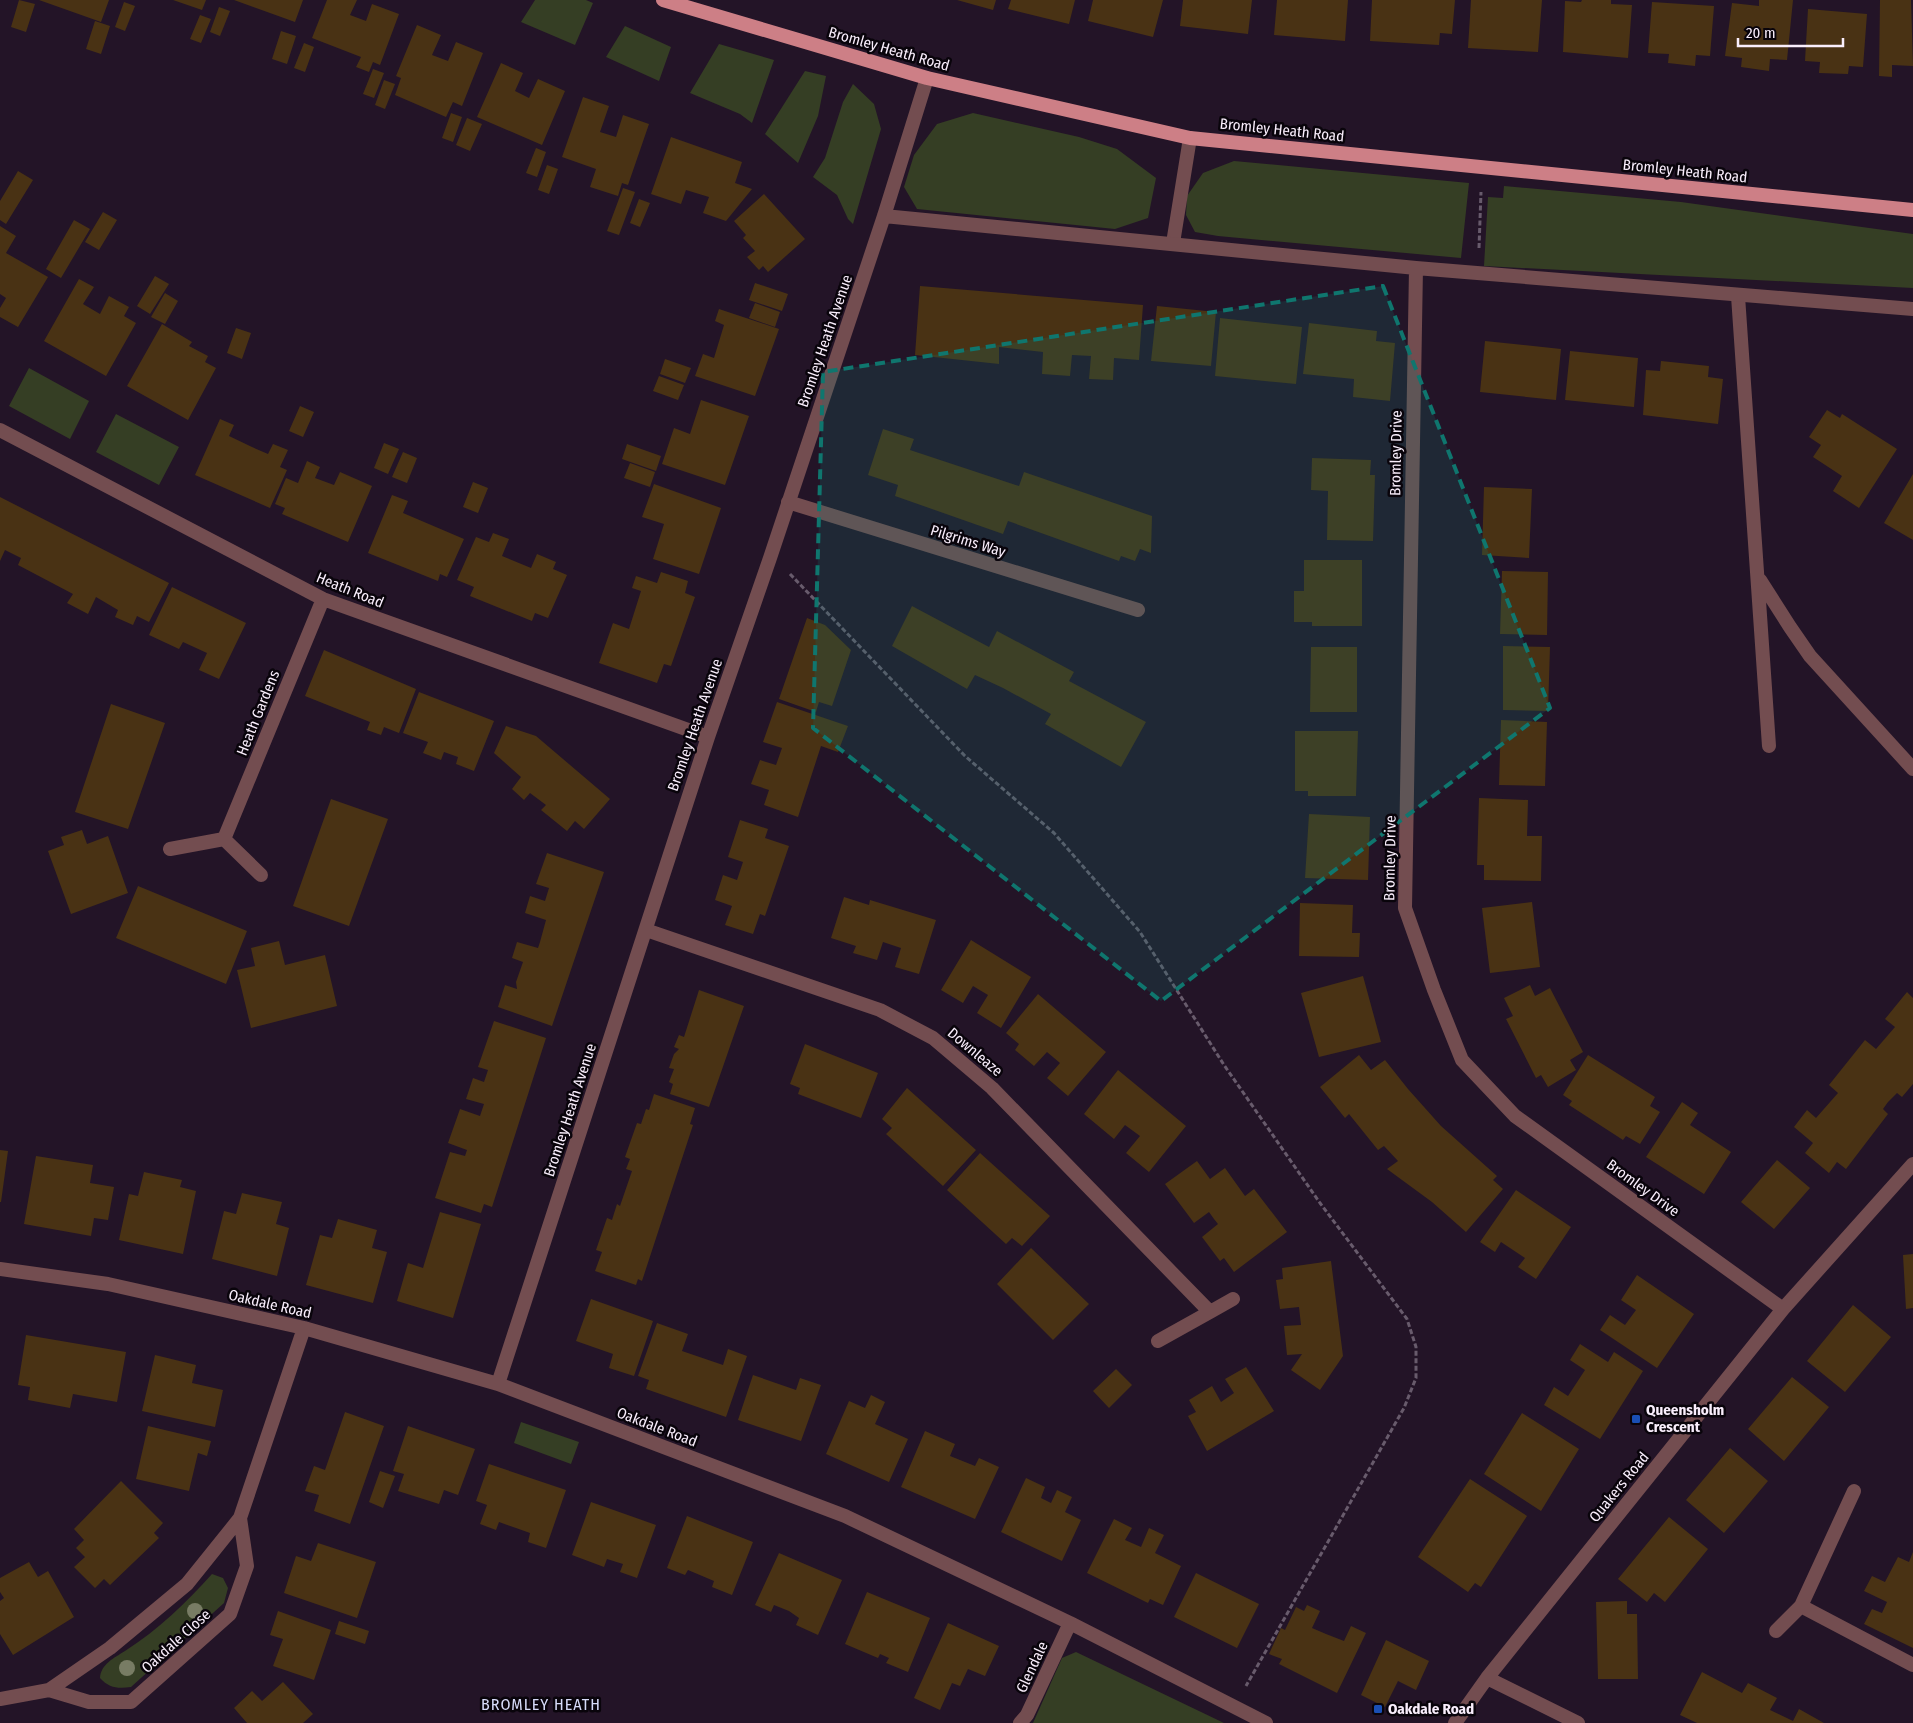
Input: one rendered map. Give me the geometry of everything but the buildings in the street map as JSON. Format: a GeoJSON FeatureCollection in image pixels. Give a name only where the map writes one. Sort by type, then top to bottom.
{"type":"FeatureCollection","features":[{"type":"Feature","properties":{"kind":"main road","name":"Bromley Heath Road"},"geometry":{"type":"LineString","coordinates":[[663,0],[927,78],[1190,138],[1913,210]]}},
{"type":"Feature","properties":{"kind":"street","name":"Bromley Heath Avenue"},"geometry":{"type":"LineString","coordinates":[[498,1384],[708,737],[884,216],[927,78]]}},
{"type":"Feature","properties":{"kind":"street"},"geometry":{"type":"LineString","coordinates":[[1173,244],[1190,138]]}},
{"type":"Feature","properties":{"kind":"street"},"geometry":{"type":"LineString","coordinates":[[884,216],[1416,268],[1738,296],[1913,308]]}},
{"type":"Feature","properties":{"kind":"street","name":"Bromley Drive"},"geometry":{"type":"LineString","coordinates":[[1416,268],[1405,908],[1434,990],[1462,1060],[1515,1116],[1783,1309]]}},
{"type":"Feature","properties":{"kind":"street"},"geometry":{"type":"LineString","coordinates":[[1738,296],[1769,746]]}},
{"type":"Feature","properties":{"kind":"street","name":"Heath Road"},"geometry":{"type":"LineString","coordinates":[[0,430],[323,599],[708,737]]}},
{"type":"Feature","properties":{"kind":"street","name":"Pilgrims Way"},"geometry":{"type":"LineString","coordinates":[[788,502],[1138,610]]}},
{"type":"Feature","properties":{"kind":"street"},"geometry":{"type":"LineString","coordinates":[[1758,577],[1810,656],[1913,769]]}},
{"type":"Feature","properties":{"kind":"street","name":"Heath Gardens"},"geometry":{"type":"LineString","coordinates":[[224,838],[323,599]]}},
{"type":"Feature","properties":{"kind":"street"},"geometry":{"type":"LineString","coordinates":[[170,849],[224,838],[262,875]]}},
{"type":"Feature","properties":{"kind":"street","name":"Downleaze"},"geometry":{"type":"LineString","coordinates":[[646,930],[880,1010],[933,1038],[992,1088],[1210,1312]]}},
{"type":"Feature","properties":{"kind":"street","name":"Quakers Road"},"geometry":{"type":"LineString","coordinates":[[1455,1723],[1487,1678],[1783,1309],[1913,1164]]}},
{"type":"Feature","properties":{"kind":"street","name":"Oakdale Road"},"geometry":{"type":"LineString","coordinates":[[0,1269],[108,1284],[304,1328],[498,1384],[845,1516],[1070,1623],[1266,1723]]}},
{"type":"Feature","properties":{"kind":"street"},"geometry":{"type":"LineString","coordinates":[[1158,1341],[1233,1299]]}},
{"type":"Feature","properties":{"kind":"street","name":"Oakdale Close"},"geometry":{"type":"LineString","coordinates":[[0,1699],[49,1690],[110,1648],[187,1584],[240,1518],[304,1328]]}},
{"type":"Feature","properties":{"kind":"street"},"geometry":{"type":"LineString","coordinates":[[1776,1631],[1800,1606],[1854,1491]]}},
{"type":"Feature","properties":{"kind":"street","name":"Oakdale Close"},"geometry":{"type":"LineString","coordinates":[[49,1690],[89,1702],[131,1702],[230,1614],[247,1566],[240,1518]]}},
{"type":"Feature","properties":{"kind":"street"},"geometry":{"type":"LineString","coordinates":[[1800,1606],[1913,1665]]}},
{"type":"Feature","properties":{"kind":"street","name":"Glendale"},"geometry":{"type":"LineString","coordinates":[[1020,1723],[1028,1715],[1070,1623]]}},
{"type":"Feature","properties":{"kind":"street"},"geometry":{"type":"LineString","coordinates":[[1487,1678],[1578,1723]]}},
{"type":"Feature","properties":{"kind":"path"},"geometry":{"type":"LineString","coordinates":[[1478,273],[1482,167]]}},
{"type":"Feature","properties":{"kind":"path"},"geometry":{"type":"LineString","coordinates":[[770,558],[796,580],[965,756],[1054,833],[1140,932],[1224,1065],[1320,1202],[1407,1319],[1416,1347],[1416,1378],[1404,1408],[1234,1707]]}},
{"type":"Feature","properties":{"kind":"highlighted area"},"geometry":{"type":"Polygon","coordinates":[[[1383,286],[1550,708],[1161,1001],[813,728],[823,372],[1383,286]]]}},
{"type":"Feature","properties":{"kind":"green space"},"geometry":{"type":"Polygon","coordinates":[[[535,0],[586,0],[593,3],[575,45],[521,22],[535,0]]]}},
{"type":"Feature","properties":{"kind":"green space"},"geometry":{"type":"Polygon","coordinates":[[[625,26],[671,47],[659,81],[606,57],[625,26]]]}},
{"type":"Feature","properties":{"kind":"green space"},"geometry":{"type":"Polygon","coordinates":[[[719,44],[774,60],[752,123],[740,114],[690,93],[719,44]]]}},
{"type":"Feature","properties":{"kind":"green space"},"geometry":{"type":"Polygon","coordinates":[[[805,71],[826,76],[818,116],[798,163],[765,134],[805,71]]]}},
{"type":"Feature","properties":{"kind":"green space"},"geometry":{"type":"Polygon","coordinates":[[[853,84],[874,104],[881,129],[853,224],[848,219],[837,195],[813,177],[825,158],[843,102],[853,84]]]}},
{"type":"Feature","properties":{"kind":"green space"},"geometry":{"type":"Polygon","coordinates":[[[973,113],[1079,137],[1117,149],[1156,178],[1148,218],[1115,229],[917,209],[904,187],[914,155],[937,124],[973,113]]]}},
{"type":"Feature","properties":{"kind":"green space"},"geometry":{"type":"Polygon","coordinates":[[[1234,161],[1469,183],[1461,258],[1218,236],[1195,232],[1186,215],[1187,196],[1203,173],[1234,161]]]}},
{"type":"Feature","properties":{"kind":"green space"},"geometry":{"type":"Polygon","coordinates":[[[1504,186],[1681,202],[1913,234],[1913,288],[1484,266],[1488,197],[1503,198],[1504,186]]]}},
{"type":"Feature","properties":{"kind":"green space"},"geometry":{"type":"Polygon","coordinates":[[[29,368],[89,401],[70,439],[9,406],[29,368]]]}},
{"type":"Feature","properties":{"kind":"green space"},"geometry":{"type":"Polygon","coordinates":[[[116,414],[179,447],[159,485],[96,452],[116,414]]]}},
{"type":"Feature","properties":{"kind":"green space"},"geometry":{"type":"Polygon","coordinates":[[[521,1422],[579,1442],[571,1464],[514,1443],[521,1422]]]}},
{"type":"Feature","properties":{"kind":"green space"},"geometry":{"type":"Polygon","coordinates":[[[212,1574],[223,1578],[228,1588],[224,1603],[131,1687],[114,1687],[100,1678],[105,1665],[160,1625],[182,1606],[212,1574]]]}},
{"type":"Feature","properties":{"kind":"green space"},"geometry":{"type":"Polygon","coordinates":[[[1076,1652],[1224,1723],[1033,1723],[1062,1658],[1076,1652]]]}},
{"type":"Feature","properties":{"kind":"place","name":"Queensholm Crescent"},"geometry":{"type":"Point","coordinates":[1636,1419]}},
{"type":"Feature","properties":{"kind":"place","name":"Oakdale Road"},"geometry":{"type":"Point","coordinates":[1378,1709]}},
{"type":"Feature","properties":{"kind":"district","name":"BROMLEY HEATH"},"geometry":{"type":"Point","coordinates":[541,1704]}}]}
